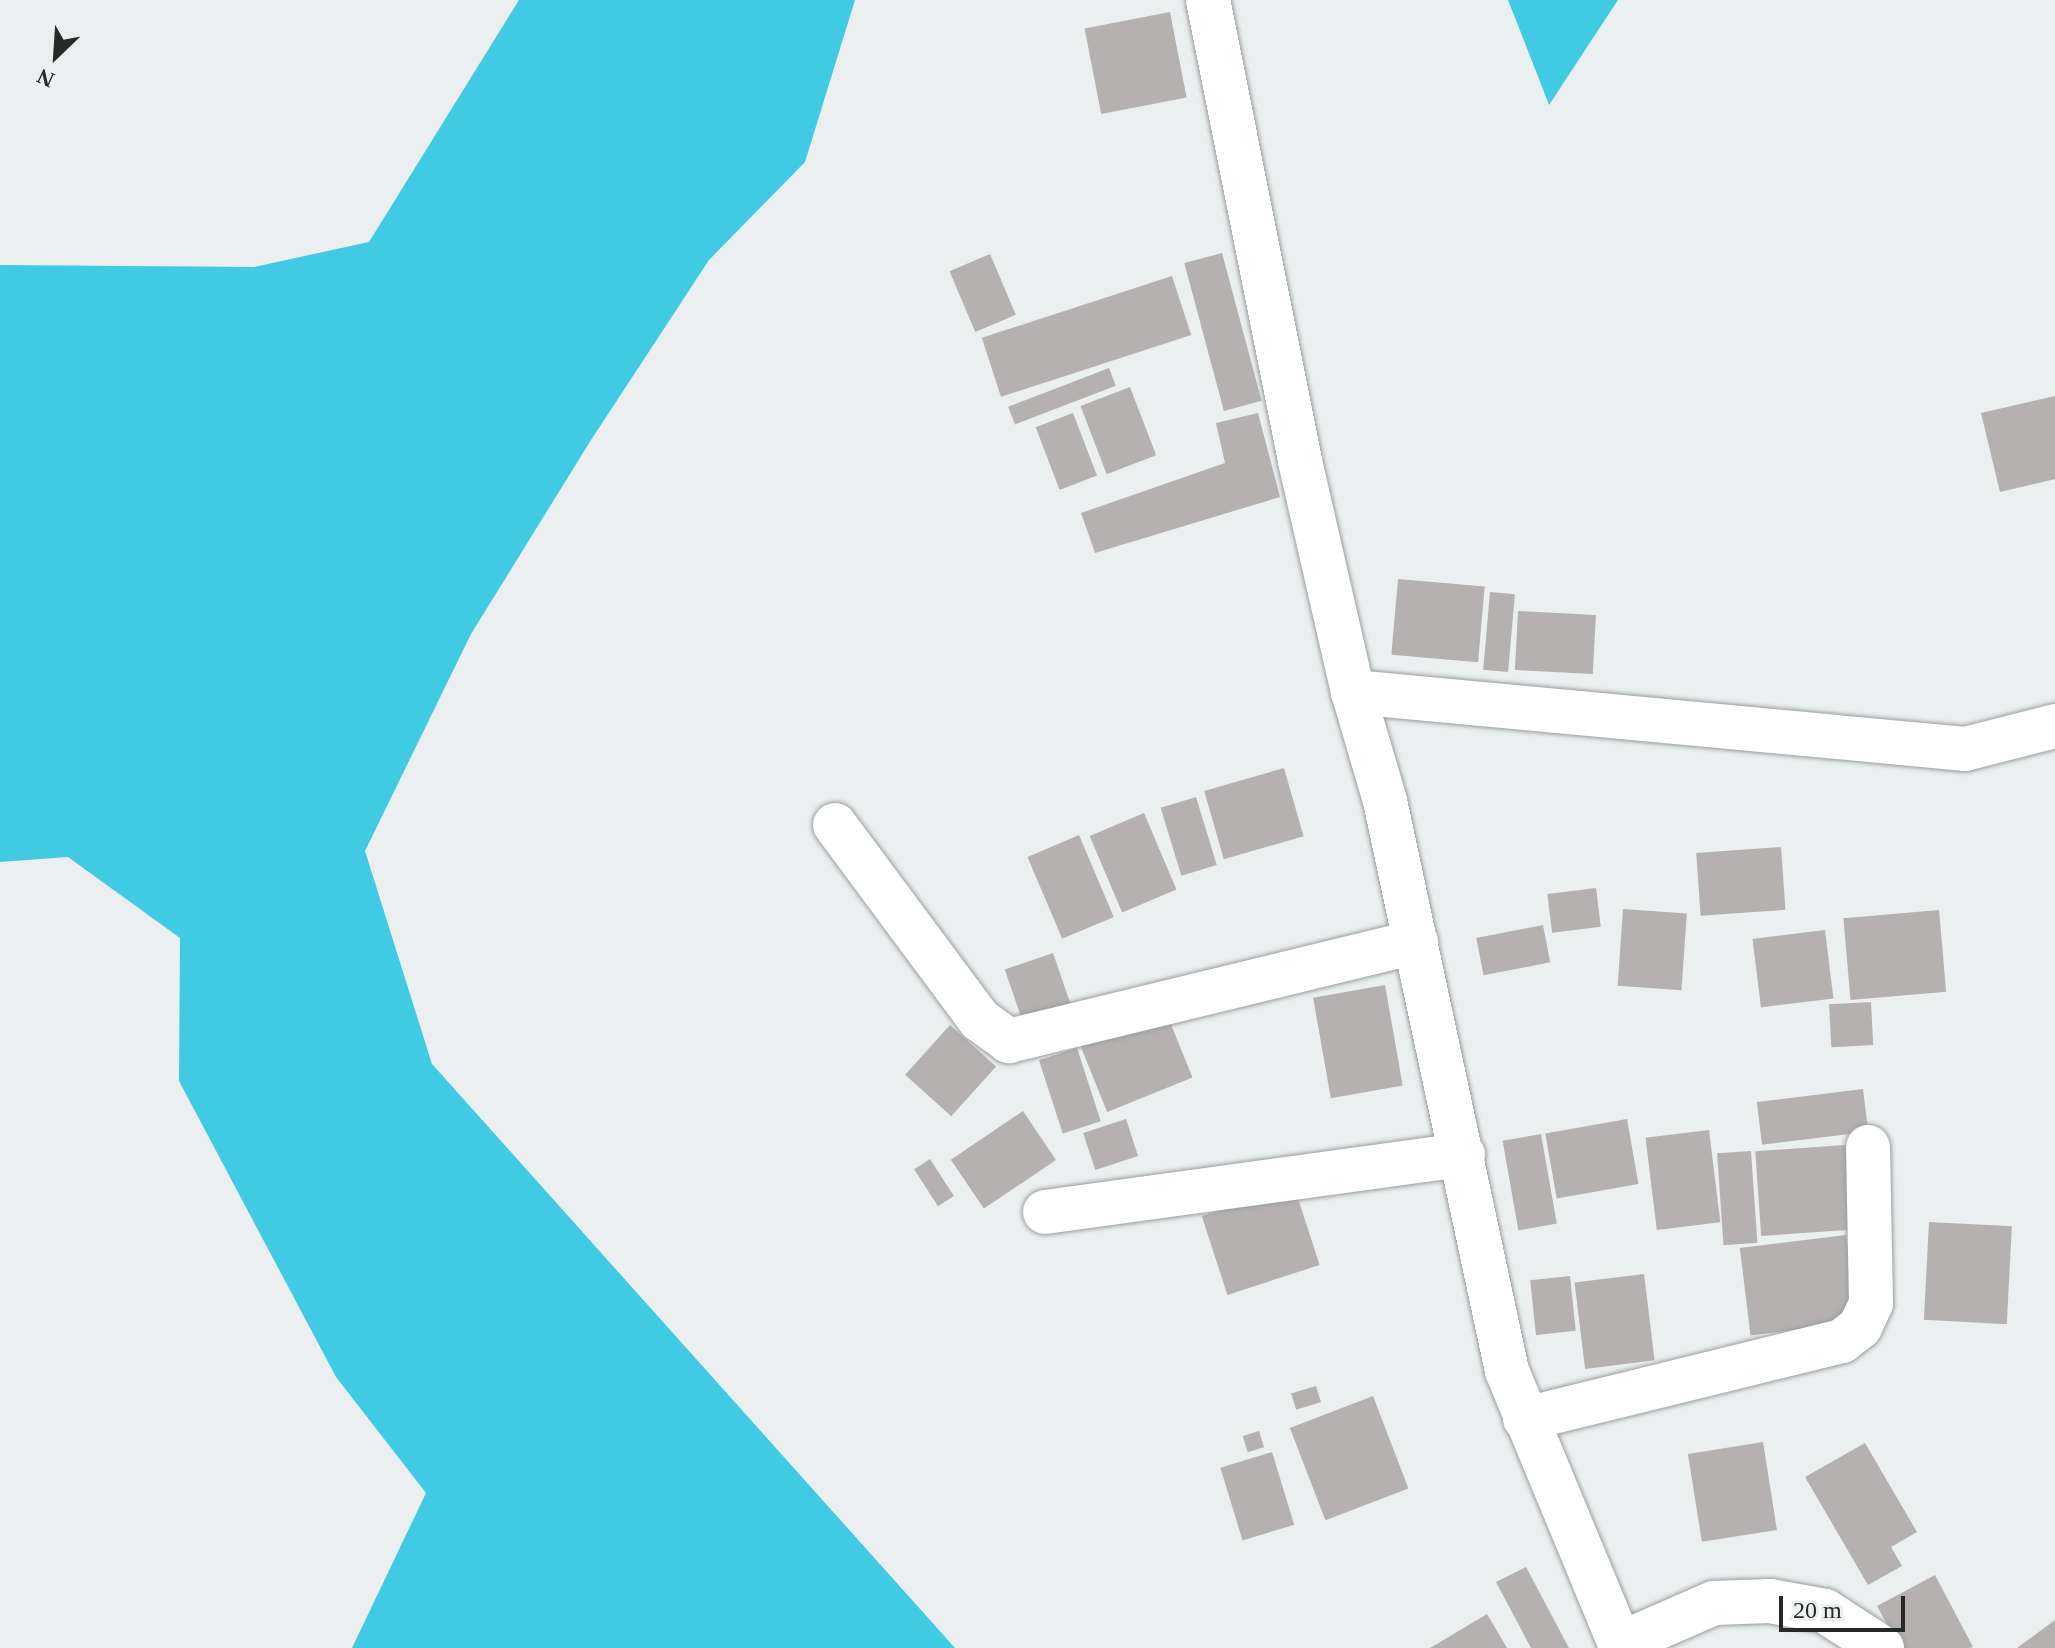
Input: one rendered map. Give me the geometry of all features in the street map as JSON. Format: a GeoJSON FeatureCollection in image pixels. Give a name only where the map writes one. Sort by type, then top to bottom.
{"type":"FeatureCollection","features":[{"type":"Feature","properties":{"kind":"street"},"geometry":{"type":"LineString","coordinates":[[1208,0],[1261,279],[1353,692],[1385,801],[1507,1371],[1525,1419],[1621,1646],[1714,1603],[1770,1601],[1825,1611],[1882,1648]]}},
{"type":"Feature","properties":{"kind":"street"},"geometry":{"type":"LineString","coordinates":[[1353,692],[1965,749],[2055,726]]}},
{"type":"Feature","properties":{"kind":"street"},"geometry":{"type":"LineString","coordinates":[[835,825],[980,1020],[1009,1041],[1416,942]]}},
{"type":"Feature","properties":{"kind":"street"},"geometry":{"type":"LineString","coordinates":[[1525,1419],[1842,1341],[1860,1327],[1871,1303],[1868,1147]]}},
{"type":"Feature","properties":{"kind":"street"},"geometry":{"type":"LineString","coordinates":[[1045,1212],[1463,1155]]}},
{"type":"Feature","properties":{"kind":"shaded area"},"geometry":{"type":"Polygon","coordinates":[[[519,0],[855,0],[805,162],[709,260],[591,440],[471,634],[365,851],[432,1064],[955,1648],[352,1648],[426,1493],[336,1377],[179,1081],[180,938],[68,857],[0,862],[0,265],[254,267],[369,242],[519,0]]]}},
{"type":"Feature","properties":{"kind":"shaded area"},"geometry":{"type":"Polygon","coordinates":[[[1508,0],[1618,0],[1549,105],[1539,79],[1508,0]]]}},
{"type":"Feature","properties":{"kind":"building"},"geometry":{"type":"Polygon","coordinates":[[[1170,12],[1187,97],[1101,114],[1085,29],[1170,12]]]}},
{"type":"Feature","properties":{"kind":"building"},"geometry":{"type":"Polygon","coordinates":[[[1222,253],[1262,401],[1224,411],[1184,263],[1222,253]]]}},
{"type":"Feature","properties":{"kind":"building"},"geometry":{"type":"Polygon","coordinates":[[[990,254],[1016,315],[975,332],[949,271],[990,254]]]}},
{"type":"Feature","properties":{"kind":"building"},"geometry":{"type":"Polygon","coordinates":[[[1172,276],[1191,335],[1001,397],[982,338],[1172,276]]]}},
{"type":"Feature","properties":{"kind":"building"},"geometry":{"type":"Polygon","coordinates":[[[1109,368],[1116,386],[1015,424],[1008,407],[1109,368]]]}},
{"type":"Feature","properties":{"kind":"building"},"geometry":{"type":"Polygon","coordinates":[[[1130,387],[1156,455],[1107,474],[1081,406],[1130,387]]]}},
{"type":"Feature","properties":{"kind":"building"},"geometry":{"type":"Polygon","coordinates":[[[2055,396],[2055,479],[2000,492],[1981,413],[2055,396]]]}},
{"type":"Feature","properties":{"kind":"building"},"geometry":{"type":"Polygon","coordinates":[[[1073,413],[1097,476],[1060,490],[1036,427],[1073,413]]]}},
{"type":"Feature","properties":{"kind":"building"},"geometry":{"type":"Polygon","coordinates":[[[1258,413],[1280,497],[1095,553],[1081,513],[1225,463],[1216,423],[1258,413]]]}},
{"type":"Feature","properties":{"kind":"building"},"geometry":{"type":"Polygon","coordinates":[[[1398,579],[1485,587],[1478,662],[1391,655],[1398,579]]]}},
{"type":"Feature","properties":{"kind":"building"},"geometry":{"type":"Polygon","coordinates":[[[1490,592],[1515,594],[1508,672],[1483,670],[1490,592]]]}},
{"type":"Feature","properties":{"kind":"building"},"geometry":{"type":"Polygon","coordinates":[[[1518,611],[1596,615],[1593,674],[1515,670],[1518,611]]]}},
{"type":"Feature","properties":{"kind":"building"},"geometry":{"type":"Polygon","coordinates":[[[1284,768],[1304,836],[1224,859],[1204,791],[1284,768]]]}},
{"type":"Feature","properties":{"kind":"building"},"geometry":{"type":"Polygon","coordinates":[[[1196,797],[1217,865],[1181,876],[1161,808],[1196,797]]]}},
{"type":"Feature","properties":{"kind":"building"},"geometry":{"type":"Polygon","coordinates":[[[1144,813],[1176,889],[1122,912],[1090,836],[1144,813]]]}},
{"type":"Feature","properties":{"kind":"building"},"geometry":{"type":"Polygon","coordinates":[[[1079,835],[1114,917],[1062,939],[1027,857],[1079,835]]]}},
{"type":"Feature","properties":{"kind":"building"},"geometry":{"type":"Polygon","coordinates":[[[1781,847],[1785,910],[1701,916],[1696,853],[1781,847]]]}},
{"type":"Feature","properties":{"kind":"building"},"geometry":{"type":"Polygon","coordinates":[[[1596,888],[1601,927],[1552,933],[1547,894],[1596,888]]]}},
{"type":"Feature","properties":{"kind":"building"},"geometry":{"type":"Polygon","coordinates":[[[1623,909],[1687,913],[1681,990],[1618,986],[1623,909]]]}},
{"type":"Feature","properties":{"kind":"building"},"geometry":{"type":"Polygon","coordinates":[[[1939,910],[1946,992],[1851,1000],[1843,918],[1939,910]]]}},
{"type":"Feature","properties":{"kind":"building"},"geometry":{"type":"Polygon","coordinates":[[[1543,925],[1550,962],[1484,975],[1476,938],[1543,925]]]}},
{"type":"Feature","properties":{"kind":"building"},"geometry":{"type":"Polygon","coordinates":[[[1825,930],[1833,998],[1761,1007],[1753,939],[1825,930]]]}},
{"type":"Feature","properties":{"kind":"building"},"geometry":{"type":"Polygon","coordinates":[[[1053,953],[1070,1003],[1022,1020],[1005,970],[1053,953]]]}},
{"type":"Feature","properties":{"kind":"building"},"geometry":{"type":"Polygon","coordinates":[[[1385,985],[1403,1085],[1331,1098],[1313,998],[1385,985]]]}},
{"type":"Feature","properties":{"kind":"building"},"geometry":{"type":"Polygon","coordinates":[[[1871,1002],[1873,1045],[1831,1047],[1829,1004],[1871,1002]]]}},
{"type":"Feature","properties":{"kind":"building"},"geometry":{"type":"Polygon","coordinates":[[[1164,1007],[1192,1077],[1107,1112],[1079,1041],[1164,1007]]]}},
{"type":"Feature","properties":{"kind":"building"},"geometry":{"type":"Polygon","coordinates":[[[950,1025],[996,1066],[951,1116],[905,1075],[950,1025]]]}},
{"type":"Feature","properties":{"kind":"building"},"geometry":{"type":"Polygon","coordinates":[[[1077,1048],[1101,1121],[1063,1134],[1039,1060],[1077,1048]]]}},
{"type":"Feature","properties":{"kind":"building"},"geometry":{"type":"Polygon","coordinates":[[[1863,1089],[1868,1132],[1762,1145],[1757,1102],[1863,1089]]]}},
{"type":"Feature","properties":{"kind":"building"},"geometry":{"type":"Polygon","coordinates":[[[1023,1111],[1056,1160],[984,1209],[951,1160],[1023,1111]]]}},
{"type":"Feature","properties":{"kind":"building"},"geometry":{"type":"Polygon","coordinates":[[[1126,1119],[1138,1156],[1095,1170],[1083,1133],[1126,1119]]]}},
{"type":"Feature","properties":{"kind":"building"},"geometry":{"type":"Polygon","coordinates":[[[1627,1119],[1638,1184],[1557,1198],[1545,1133],[1627,1119]]]}},
{"type":"Feature","properties":{"kind":"building"},"geometry":{"type":"Polygon","coordinates":[[[1709,1130],[1720,1222],[1657,1230],[1645,1138],[1709,1130]]]}},
{"type":"Feature","properties":{"kind":"building"},"geometry":{"type":"Polygon","coordinates":[[[1541,1134],[1557,1224],[1518,1230],[1503,1141],[1541,1134]]]}},
{"type":"Feature","properties":{"kind":"building"},"geometry":{"type":"Polygon","coordinates":[[[1859,1144],[1865,1229],[1761,1236],[1755,1151],[1859,1144]]]}},
{"type":"Feature","properties":{"kind":"building"},"geometry":{"type":"Polygon","coordinates":[[[1751,1151],[1757,1243],[1724,1245],[1717,1153],[1751,1151]]]}},
{"type":"Feature","properties":{"kind":"building"},"geometry":{"type":"Polygon","coordinates":[[[930,1159],[954,1196],[938,1206],[914,1169],[930,1159]]]}},
{"type":"Feature","properties":{"kind":"building"},"geometry":{"type":"Polygon","coordinates":[[[1294,1186],[1320,1265],[1227,1295],[1202,1216],[1294,1186]]]}},
{"type":"Feature","properties":{"kind":"building"},"geometry":{"type":"Polygon","coordinates":[[[1929,1222],[2012,1226],[2007,1324],[1924,1320],[1929,1222]]]}},
{"type":"Feature","properties":{"kind":"building"},"geometry":{"type":"Polygon","coordinates":[[[1846,1235],[1857,1322],[1751,1335],[1740,1248],[1846,1235]]]}},
{"type":"Feature","properties":{"kind":"building"},"geometry":{"type":"Polygon","coordinates":[[[1644,1274],[1655,1360],[1585,1369],[1575,1283],[1644,1274]]]}},
{"type":"Feature","properties":{"kind":"building"},"geometry":{"type":"Polygon","coordinates":[[[1570,1276],[1576,1331],[1536,1335],[1530,1280],[1570,1276]]]}},
{"type":"Feature","properties":{"kind":"building"},"geometry":{"type":"Polygon","coordinates":[[[1316,1386],[1321,1402],[1296,1410],[1291,1394],[1316,1386]]]}},
{"type":"Feature","properties":{"kind":"building"},"geometry":{"type":"Polygon","coordinates":[[[1373,1396],[1408,1488],[1325,1520],[1290,1428],[1373,1396]]]}},
{"type":"Feature","properties":{"kind":"building"},"geometry":{"type":"Polygon","coordinates":[[[1259,1431],[1264,1447],[1248,1452],[1243,1436],[1259,1431]]]}},
{"type":"Feature","properties":{"kind":"building"},"geometry":{"type":"Polygon","coordinates":[[[1763,1442],[1777,1530],[1702,1542],[1688,1454],[1763,1442]]]}},
{"type":"Feature","properties":{"kind":"building"},"geometry":{"type":"Polygon","coordinates":[[[1865,1443],[1917,1532],[1891,1547],[1902,1566],[1868,1585],[1805,1477],[1865,1443]]]}},
{"type":"Feature","properties":{"kind":"building"},"geometry":{"type":"Polygon","coordinates":[[[1272,1452],[1294,1525],[1243,1540],[1220,1468],[1272,1452]]]}},
{"type":"Feature","properties":{"kind":"building"},"geometry":{"type":"Polygon","coordinates":[[[1526,1567],[1569,1648],[1531,1648],[1496,1582],[1526,1567]]]}},
{"type":"Feature","properties":{"kind":"building"},"geometry":{"type":"Polygon","coordinates":[[[1935,1575],[1973,1647],[1900,1648],[1877,1606],[1935,1575]]]}},
{"type":"Feature","properties":{"kind":"building"},"geometry":{"type":"Polygon","coordinates":[[[1487,1614],[1507,1648],[1430,1648],[1487,1614]]]}},
{"type":"Feature","properties":{"kind":"building"},"geometry":{"type":"Polygon","coordinates":[[[2055,1620],[2055,1648],[2017,1648],[2055,1620]]]}}]}
